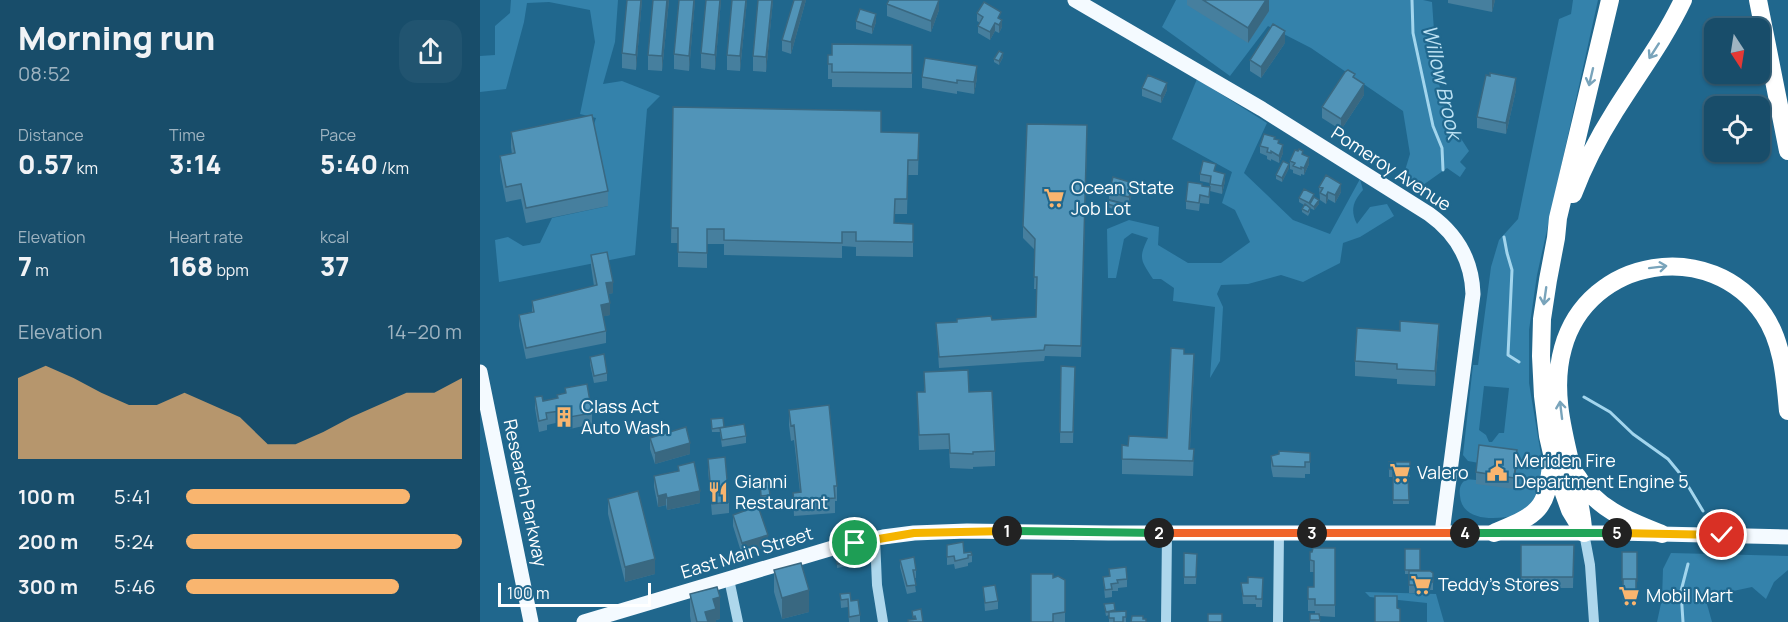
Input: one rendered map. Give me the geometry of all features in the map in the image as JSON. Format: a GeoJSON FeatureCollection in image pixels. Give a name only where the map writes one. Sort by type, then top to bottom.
{"type":"FeatureCollection","features":[{"type":"Feature","properties":{"kind":"highway"},"geometry":{"type":"LineString","coordinates":[[1584,533],[1570,510],[1551,447],[1543,396],[1541,339],[1546,290],[1558,218],[1610,0]]}},
{"type":"Feature","properties":{"kind":"highway"},"geometry":{"type":"LineString","coordinates":[[1556,238],[1580,176],[1595,145],[1664,36],[1683,0]]}},
{"type":"Feature","properties":{"kind":"highway"},"geometry":{"type":"LineString","coordinates":[[1758,0],[1788,151]]}},
{"type":"Feature","properties":{"kind":"highway"},"geometry":{"type":"LineString","coordinates":[[1584,533],[1582,506],[1563,426],[1559,391],[1560,362],[1566,338],[1578,316],[1600,291],[1623,277],[1647,269],[1679,266],[1707,271],[1732,284],[1753,302],[1768,322],[1777,343],[1788,411]]}},
{"type":"Feature","properties":{"kind":"highway"},"geometry":{"type":"LineString","coordinates":[[1494,533],[1529,516],[1542,505],[1549,486],[1551,447]]}},
{"type":"Feature","properties":{"kind":"highway"},"geometry":{"type":"LineString","coordinates":[[1572,467],[1586,489],[1602,505],[1624,518],[1662,534]]}},
{"type":"Feature","properties":{"kind":"main road","name":"Pomeroy Avenue"},"geometry":{"type":"LineString","coordinates":[[1075,0],[1262,109],[1429,214],[1450,232],[1459,244],[1471,268],[1473,294],[1442,533]]}},
{"type":"Feature","properties":{"kind":"main road","name":"Research Parkway"},"geometry":{"type":"LineString","coordinates":[[480,372],[531,622]]}},
{"type":"Feature","properties":{"kind":"main road","name":"East Main Street"},"geometry":{"type":"LineString","coordinates":[[584,622],[836,547],[902,534],[947,531],[1584,533],[1785,537]]}},
{"type":"Feature","properties":{"kind":"street"},"geometry":{"type":"LineString","coordinates":[[1166,622],[1167,533]]}},
{"type":"Feature","properties":{"kind":"street"},"geometry":{"type":"LineString","coordinates":[[1278,622],[1279,533]]}},
{"type":"Feature","properties":{"kind":"street"},"geometry":{"type":"LineString","coordinates":[[1584,533],[1590,565],[1594,622]]}},
{"type":"Feature","properties":{"kind":"street"},"geometry":{"type":"LineString","coordinates":[[875,538],[877,585],[883,622]]}},
{"type":"Feature","properties":{"kind":"street"},"geometry":{"type":"LineString","coordinates":[[729,579],[738,622]]}},
{"type":"Feature","properties":{"kind":"shaded area"},"geometry":{"type":"Polygon","coordinates":[[[511,0],[618,0],[615,42],[603,84],[622,81],[660,96],[647,109],[635,255],[499,282],[495,240],[508,237],[523,246],[540,243],[552,218],[608,206],[592,130],[596,118],[580,114],[595,42],[590,10],[549,2],[527,3],[506,89],[480,92],[480,56],[495,55],[495,26],[510,13],[511,0]]]}},
{"type":"Feature","properties":{"kind":"shaded area"},"geometry":{"type":"Polygon","coordinates":[[[1176,0],[1423,0],[1432,2],[1435,67],[1447,117],[1469,151],[1460,162],[1466,168],[1460,177],[1447,168],[1423,185],[1403,177],[1410,154],[1403,111],[1311,48],[1268,26],[1230,76],[1162,27],[1176,0]]]}},
{"type":"Feature","properties":{"kind":"shaded area"},"geometry":{"type":"Polygon","coordinates":[[[1573,0],[1598,0],[1537,275],[1529,330],[1529,383],[1543,467],[1540,499],[1516,515],[1500,518],[1482,517],[1467,511],[1462,504],[1460,493],[1461,485],[1466,479],[1476,480],[1479,463],[1468,461],[1463,455],[1473,365],[1478,365],[1491,267],[1499,240],[1518,219],[1559,19],[1571,14],[1573,0]],[[1484,386],[1479,430],[1486,435],[1489,442],[1492,442],[1499,433],[1504,433],[1509,388],[1484,386]]]}},
{"type":"Feature","properties":{"kind":"shaded area"},"geometry":{"type":"Polygon","coordinates":[[[1197,79],[1267,123],[1244,173],[1293,220],[1330,234],[1360,179],[1363,190],[1353,210],[1357,224],[1370,207],[1387,204],[1394,216],[1360,237],[1343,243],[1340,263],[1303,282],[1281,275],[1248,284],[1221,285],[1217,294],[1223,307],[1220,361],[1210,378],[1215,307],[1173,301],[1174,288],[1161,279],[1153,279],[1142,259],[1148,238],[1132,233],[1124,239],[1116,278],[1108,278],[1107,229],[1129,220],[1159,227],[1158,245],[1188,263],[1221,263],[1250,242],[1235,210],[1222,203],[1232,172],[1172,139],[1197,79]]]}},
{"type":"Feature","properties":{"kind":"shaded area"},"geometry":{"type":"Polygon","coordinates":[[[1671,553],[1788,556],[1788,570],[1774,582],[1766,599],[1752,587],[1705,597],[1712,622],[1657,622],[1662,599],[1663,569],[1671,553]]]}},
{"type":"Feature","properties":{"kind":"shaded area"},"geometry":{"type":"Polygon","coordinates":[[[1365,592],[1436,594],[1444,622],[1427,622],[1427,603],[1370,597],[1365,592]]]}},
{"type":"Feature","properties":{"kind":"building"},"geometry":{"type":"Polygon","coordinates":[[[627,0],[641,0],[636,55],[622,53],[627,0]]]}},
{"type":"Feature","properties":{"kind":"building"},"geometry":{"type":"Polygon","coordinates":[[[653,0],[667,0],[662,56],[648,55],[653,0]]]}},
{"type":"Feature","properties":{"kind":"building"},"geometry":{"type":"Polygon","coordinates":[[[679,0],[694,0],[689,56],[674,54],[679,0]]]}},
{"type":"Feature","properties":{"kind":"building"},"geometry":{"type":"Polygon","coordinates":[[[706,0],[720,0],[715,55],[701,53],[706,0]]]}},
{"type":"Feature","properties":{"kind":"building"},"geometry":{"type":"Polygon","coordinates":[[[732,0],[746,0],[740,56],[727,55],[732,0]]]}},
{"type":"Feature","properties":{"kind":"building"},"geometry":{"type":"Polygon","coordinates":[[[758,0],[772,0],[766,57],[753,56],[758,0]]]}},
{"type":"Feature","properties":{"kind":"building"},"geometry":{"type":"Polygon","coordinates":[[[794,0],[803,0],[791,42],[782,40],[794,0]]]}},
{"type":"Feature","properties":{"kind":"building"},"geometry":{"type":"Polygon","coordinates":[[[889,0],[939,0],[931,21],[887,4],[889,0]]]}},
{"type":"Feature","properties":{"kind":"building"},"geometry":{"type":"Polygon","coordinates":[[[1203,0],[1266,0],[1248,28],[1203,0]]]}},
{"type":"Feature","properties":{"kind":"building"},"geometry":{"type":"Polygon","coordinates":[[[984,2],[1001,12],[998,18],[1002,20],[999,25],[995,23],[990,32],[978,26],[983,17],[977,13],[984,2]]]}},
{"type":"Feature","properties":{"kind":"building"},"geometry":{"type":"Polygon","coordinates":[[[860,9],[876,14],[872,27],[856,21],[860,9]]]}},
{"type":"Feature","properties":{"kind":"building"},"geometry":{"type":"Polygon","coordinates":[[[1273,24],[1285,31],[1261,67],[1250,60],[1273,24]]]}},
{"type":"Feature","properties":{"kind":"building"},"geometry":{"type":"Polygon","coordinates":[[[832,44],[912,45],[912,73],[832,72],[832,64],[828,64],[828,55],[832,55],[832,44]]]}},
{"type":"Feature","properties":{"kind":"building"},"geometry":{"type":"Polygon","coordinates":[[[999,51],[1003,53],[999,61],[994,59],[999,51]]]}},
{"type":"Feature","properties":{"kind":"building"},"geometry":{"type":"Polygon","coordinates":[[[925,58],[977,66],[974,82],[957,80],[957,83],[922,77],[925,58]]]}},
{"type":"Feature","properties":{"kind":"building"},"geometry":{"type":"Polygon","coordinates":[[[1348,70],[1355,74],[1353,77],[1364,84],[1341,119],[1322,107],[1348,70]]]}},
{"type":"Feature","properties":{"kind":"building"},"geometry":{"type":"Polygon","coordinates":[[[1490,73],[1516,78],[1506,123],[1477,117],[1486,75],[1490,76],[1490,73]]]}},
{"type":"Feature","properties":{"kind":"building"},"geometry":{"type":"Polygon","coordinates":[[[1148,75],[1167,83],[1161,96],[1142,88],[1148,75]]]}},
{"type":"Feature","properties":{"kind":"building"},"geometry":{"type":"Polygon","coordinates":[[[673,107],[881,111],[881,132],[919,133],[918,160],[908,160],[907,199],[895,199],[894,223],[913,224],[913,242],[856,241],[856,232],[842,232],[842,243],[724,240],[724,229],[707,229],[707,253],[678,252],[678,228],[671,228],[673,107]]]}},
{"type":"Feature","properties":{"kind":"building"},"geometry":{"type":"Polygon","coordinates":[[[592,115],[608,191],[526,208],[521,184],[506,187],[500,156],[515,153],[511,132],[592,115]]]}},
{"type":"Feature","properties":{"kind":"building"},"geometry":{"type":"Polygon","coordinates":[[[1027,124],[1087,125],[1081,346],[1045,345],[1044,350],[939,357],[936,323],[991,316],[992,320],[1036,317],[1035,239],[1023,226],[1027,124]]]}},
{"type":"Feature","properties":{"kind":"building"},"geometry":{"type":"Polygon","coordinates":[[[1264,134],[1275,137],[1274,139],[1279,140],[1278,143],[1283,145],[1279,156],[1271,151],[1271,153],[1267,152],[1268,148],[1260,146],[1264,134]]]}},
{"type":"Feature","properties":{"kind":"building"},"geometry":{"type":"Polygon","coordinates":[[[1295,150],[1303,151],[1302,154],[1309,157],[1304,168],[1301,167],[1301,169],[1293,166],[1295,163],[1290,161],[1295,150]]]}},
{"type":"Feature","properties":{"kind":"building"},"geometry":{"type":"Polygon","coordinates":[[[1203,161],[1216,164],[1214,171],[1225,174],[1222,186],[1210,184],[1211,176],[1200,174],[1203,161]]]}},
{"type":"Feature","properties":{"kind":"building"},"geometry":{"type":"Polygon","coordinates":[[[1283,161],[1289,164],[1282,178],[1276,175],[1283,161]]]}},
{"type":"Feature","properties":{"kind":"building"},"geometry":{"type":"Polygon","coordinates":[[[1326,175],[1341,184],[1335,195],[1328,192],[1326,196],[1320,193],[1323,188],[1319,187],[1326,175]]]}},
{"type":"Feature","properties":{"kind":"building"},"geometry":{"type":"Polygon","coordinates":[[[1113,177],[1133,183],[1129,197],[1109,192],[1113,177]]]}},
{"type":"Feature","properties":{"kind":"building"},"geometry":{"type":"Polygon","coordinates":[[[1188,182],[1210,187],[1209,197],[1200,195],[1199,203],[1186,201],[1188,182]]]}},
{"type":"Feature","properties":{"kind":"building"},"geometry":{"type":"Polygon","coordinates":[[[1304,189],[1314,194],[1309,203],[1299,198],[1304,189]]]}},
{"type":"Feature","properties":{"kind":"building"},"geometry":{"type":"Polygon","coordinates":[[[1314,197],[1319,200],[1314,207],[1310,204],[1314,197]]]}},
{"type":"Feature","properties":{"kind":"building"},"geometry":{"type":"Polygon","coordinates":[[[1108,200],[1124,204],[1123,208],[1107,204],[1108,200]]]}},
{"type":"Feature","properties":{"kind":"building"},"geometry":{"type":"Polygon","coordinates":[[[1305,204],[1310,208],[1308,212],[1302,209],[1305,204]]]}},
{"type":"Feature","properties":{"kind":"building"},"geometry":{"type":"Polygon","coordinates":[[[607,252],[613,282],[606,283],[610,303],[601,305],[606,331],[526,348],[519,315],[534,312],[532,301],[597,285],[591,255],[607,252]]]}},
{"type":"Feature","properties":{"kind":"building"},"geometry":{"type":"Polygon","coordinates":[[[1400,321],[1439,324],[1435,371],[1397,369],[1397,364],[1355,361],[1357,328],[1400,331],[1400,321]]]}},
{"type":"Feature","properties":{"kind":"building"},"geometry":{"type":"Polygon","coordinates":[[[1171,348],[1184,349],[1184,354],[1194,354],[1189,449],[1194,449],[1193,461],[1122,459],[1122,445],[1128,446],[1129,436],[1167,438],[1171,348]]]}},
{"type":"Feature","properties":{"kind":"building"},"geometry":{"type":"Polygon","coordinates":[[[604,354],[607,373],[594,376],[590,357],[604,354]]]}},
{"type":"Feature","properties":{"kind":"building"},"geometry":{"type":"Polygon","coordinates":[[[1061,366],[1075,367],[1073,432],[1060,432],[1061,366]]]}},
{"type":"Feature","properties":{"kind":"building"},"geometry":{"type":"Polygon","coordinates":[[[968,370],[969,392],[992,391],[995,451],[973,452],[973,454],[950,453],[949,434],[919,435],[917,392],[925,392],[924,372],[968,370]]]}},
{"type":"Feature","properties":{"kind":"building"},"geometry":{"type":"Polygon","coordinates":[[[587,384],[592,413],[570,417],[569,412],[546,413],[547,419],[539,421],[535,397],[542,396],[543,401],[558,398],[557,395],[566,393],[565,388],[587,384]]]}},
{"type":"Feature","properties":{"kind":"building"},"geometry":{"type":"Polygon","coordinates":[[[829,405],[837,486],[834,486],[835,498],[794,501],[793,493],[801,492],[794,425],[791,426],[789,410],[829,405]]]}},
{"type":"Feature","properties":{"kind":"building"},"geometry":{"type":"Polygon","coordinates":[[[723,418],[724,427],[712,429],[711,419],[723,418]]]}},
{"type":"Feature","properties":{"kind":"building"},"geometry":{"type":"Polygon","coordinates":[[[744,424],[746,436],[722,440],[720,428],[744,424]]]}},
{"type":"Feature","properties":{"kind":"building"},"geometry":{"type":"Polygon","coordinates":[[[686,427],[690,443],[655,453],[650,438],[686,427]]]}},
{"type":"Feature","properties":{"kind":"building"},"geometry":{"type":"Polygon","coordinates":[[[1479,445],[1517,450],[1514,478],[1476,472],[1479,445]]]}},
{"type":"Feature","properties":{"kind":"building"},"geometry":{"type":"Polygon","coordinates":[[[1279,451],[1310,453],[1310,462],[1305,462],[1305,467],[1273,466],[1271,456],[1279,454],[1279,451]]]}},
{"type":"Feature","properties":{"kind":"building","name":"Gianni Restaurant"},"geometry":{"type":"Polygon","coordinates":[[[725,457],[729,502],[712,504],[708,459],[725,457]]]}},
{"type":"Feature","properties":{"kind":"building"},"geometry":{"type":"Polygon","coordinates":[[[694,462],[700,491],[667,498],[666,494],[658,496],[654,476],[679,471],[678,466],[694,462]]]}},
{"type":"Feature","properties":{"kind":"building"},"geometry":{"type":"Polygon","coordinates":[[[1389,462],[1410,462],[1410,469],[1389,469],[1389,462]]]}},
{"type":"Feature","properties":{"kind":"building"},"geometry":{"type":"Polygon","coordinates":[[[1393,473],[1408,473],[1409,500],[1393,500],[1393,473]]]}},
{"type":"Feature","properties":{"kind":"building"},"geometry":{"type":"Polygon","coordinates":[[[768,480],[770,495],[761,496],[760,481],[768,480]]]}},
{"type":"Feature","properties":{"kind":"building"},"geometry":{"type":"Polygon","coordinates":[[[638,491],[655,559],[625,567],[608,499],[638,491]]]}},
{"type":"Feature","properties":{"kind":"building"},"geometry":{"type":"Polygon","coordinates":[[[758,506],[768,535],[742,543],[733,515],[758,506]]]}},
{"type":"Feature","properties":{"kind":"building"},"geometry":{"type":"Polygon","coordinates":[[[963,542],[964,553],[971,552],[972,555],[955,561],[954,556],[947,557],[947,545],[963,542]]]}},
{"type":"Feature","properties":{"kind":"building"},"geometry":{"type":"Polygon","coordinates":[[[1521,545],[1574,545],[1573,577],[1521,577],[1521,545]]]}},
{"type":"Feature","properties":{"kind":"building"},"geometry":{"type":"Polygon","coordinates":[[[1313,548],[1335,548],[1335,605],[1315,605],[1315,599],[1308,599],[1308,587],[1314,587],[1314,561],[1310,560],[1310,552],[1313,548]]]}},
{"type":"Feature","properties":{"kind":"building"},"geometry":{"type":"Polygon","coordinates":[[[1405,549],[1420,549],[1420,570],[1405,570],[1405,549]]]}},
{"type":"Feature","properties":{"kind":"building"},"geometry":{"type":"Polygon","coordinates":[[[1622,552],[1637,552],[1637,581],[1636,579],[1623,579],[1622,581],[1622,552]]]}},
{"type":"Feature","properties":{"kind":"building"},"geometry":{"type":"Polygon","coordinates":[[[1184,553],[1197,554],[1196,577],[1184,577],[1184,553]]]}},
{"type":"Feature","properties":{"kind":"building"},"geometry":{"type":"Polygon","coordinates":[[[914,557],[916,570],[913,570],[916,585],[907,586],[900,560],[914,557]]]}},
{"type":"Feature","properties":{"kind":"building"},"geometry":{"type":"Polygon","coordinates":[[[847,560],[848,562],[837,564],[837,561],[847,560]]]}},
{"type":"Feature","properties":{"kind":"building"},"geometry":{"type":"Polygon","coordinates":[[[801,563],[809,590],[782,598],[774,570],[801,563]]]}},
{"type":"Feature","properties":{"kind":"building"},"geometry":{"type":"Polygon","coordinates":[[[1126,567],[1127,579],[1117,580],[1118,583],[1111,584],[1112,589],[1105,590],[1103,577],[1110,576],[1109,569],[1126,567]]]}},
{"type":"Feature","properties":{"kind":"building"},"geometry":{"type":"Polygon","coordinates":[[[1409,571],[1430,571],[1433,573],[1433,582],[1430,582],[1430,585],[1409,585],[1409,571]]]}},
{"type":"Feature","properties":{"kind":"building"},"geometry":{"type":"Polygon","coordinates":[[[1031,574],[1053,574],[1053,578],[1058,576],[1065,580],[1065,612],[1053,614],[1053,622],[1031,622],[1031,574]]]}},
{"type":"Feature","properties":{"kind":"building"},"geometry":{"type":"Polygon","coordinates":[[[1248,577],[1263,578],[1262,599],[1256,599],[1256,596],[1243,596],[1241,583],[1248,583],[1248,577]]]}},
{"type":"Feature","properties":{"kind":"building"},"geometry":{"type":"Polygon","coordinates":[[[1623,579],[1636,579],[1636,598],[1623,599],[1623,579]]]}},
{"type":"Feature","properties":{"kind":"building"},"geometry":{"type":"Polygon","coordinates":[[[995,585],[998,601],[985,603],[983,587],[995,585]]]}},
{"type":"Feature","properties":{"kind":"building"},"geometry":{"type":"Polygon","coordinates":[[[717,587],[720,597],[713,599],[716,609],[705,612],[708,622],[697,622],[690,594],[717,587]]]}},
{"type":"Feature","properties":{"kind":"building"},"geometry":{"type":"Polygon","coordinates":[[[850,593],[851,601],[858,600],[860,615],[849,617],[848,599],[841,600],[840,594],[850,593]]]}},
{"type":"Feature","properties":{"kind":"building"},"geometry":{"type":"Polygon","coordinates":[[[1375,596],[1397,596],[1400,622],[1375,622],[1375,596]]]}},
{"type":"Feature","properties":{"kind":"building"},"geometry":{"type":"Polygon","coordinates":[[[1114,603],[1115,610],[1106,612],[1104,604],[1114,603]]]}},
{"type":"Feature","properties":{"kind":"building"},"geometry":{"type":"Polygon","coordinates":[[[921,609],[923,622],[908,622],[908,620],[916,619],[912,611],[921,609]]]}},
{"type":"Feature","properties":{"kind":"building"},"geometry":{"type":"Polygon","coordinates":[[[1126,611],[1123,622],[1114,622],[1114,618],[1109,618],[1109,612],[1126,611]]]}},
{"type":"Feature","properties":{"kind":"building"},"geometry":{"type":"Polygon","coordinates":[[[1208,614],[1222,614],[1222,622],[1208,622],[1208,614]]]}},
{"type":"Feature","properties":{"kind":"building"},"geometry":{"type":"Polygon","coordinates":[[[1310,614],[1319,614],[1320,620],[1310,620],[1310,614]]]}},
{"type":"Feature","properties":{"kind":"building"},"geometry":{"type":"Polygon","coordinates":[[[1132,616],[1143,616],[1146,622],[1131,622],[1132,616]]]}},
{"type":"Feature","properties":{"kind":"waterway","name":"Willow Brook"},"geometry":{"type":"LineString","coordinates":[[1412,0],[1413,33],[1433,126],[1442,148],[1443,170]]}},
{"type":"Feature","properties":{"kind":"waterway","name":"Willow Brook"},"geometry":{"type":"LineString","coordinates":[[1504,237],[1512,270],[1508,355],[1519,362]]}},
{"type":"Feature","properties":{"kind":"waterway","name":"Willow Brook"},"geometry":{"type":"LineString","coordinates":[[1584,397],[1610,412],[1633,434],[1668,459],[1682,476],[1703,511]]}},
{"type":"Feature","properties":{"kind":"waterway","name":"Willow Brook"},"geometry":{"type":"LineString","coordinates":[[1683,622],[1681,591],[1688,564]]}},
{"type":"Feature","properties":{"kind":"place","name":"Ocean State Job Lot"},"geometry":{"type":"Point","coordinates":[1054,198]}},
{"type":"Feature","properties":{"kind":"place","name":"Class Act Auto Wash"},"geometry":{"type":"Point","coordinates":[564,417]}},
{"type":"Feature","properties":{"kind":"place","name":"Meriden Fire Department Engine 5"},"geometry":{"type":"Point","coordinates":[1497,471]}},
{"type":"Feature","properties":{"kind":"place","name":"Valero"},"geometry":{"type":"Point","coordinates":[1400,473]}},
{"type":"Feature","properties":{"kind":"place","name":"Gianni Restaurant"},"geometry":{"type":"Point","coordinates":[718,492]}},
{"type":"Feature","properties":{"kind":"place","name":"Teddy's Stores"},"geometry":{"type":"Point","coordinates":[1421,585]}},
{"type":"Feature","properties":{"kind":"place","name":"Mobil Mart"},"geometry":{"type":"Point","coordinates":[1629,596]}},
{"type":"Feature","properties":{"kind":"route"},"geometry":{"type":"LineString","coordinates":[[855,543],[902,534],[947,531],[1722,535]]}}]}
